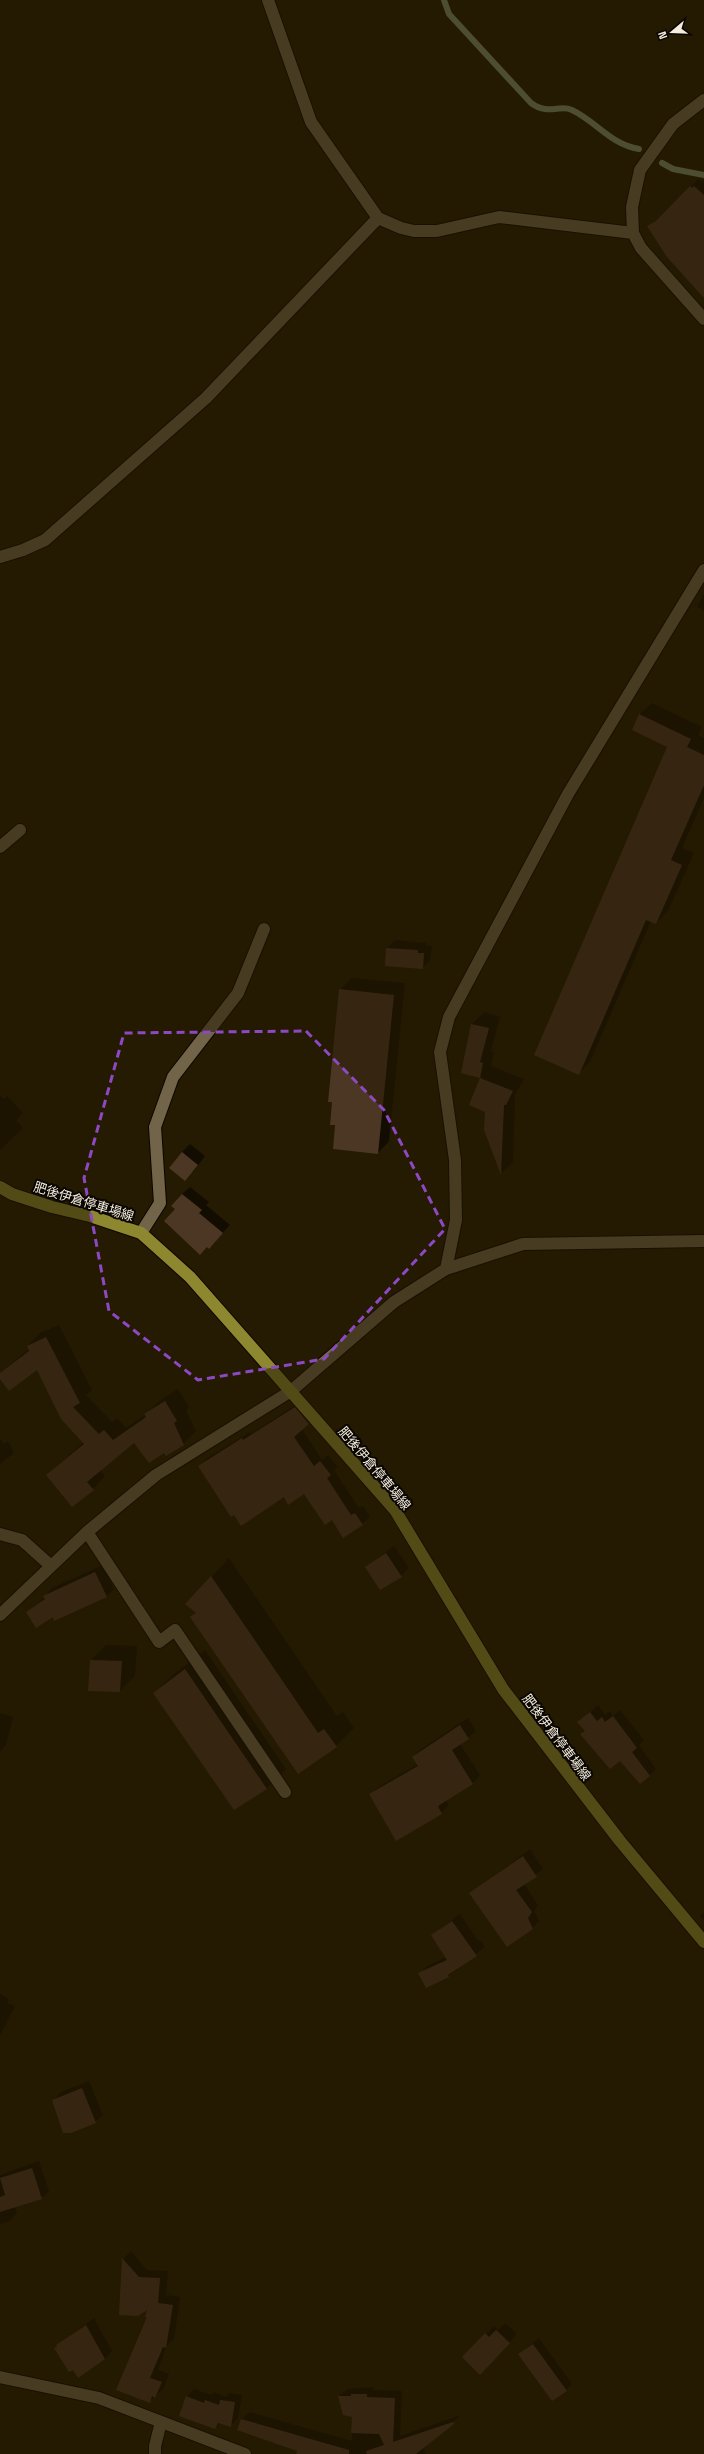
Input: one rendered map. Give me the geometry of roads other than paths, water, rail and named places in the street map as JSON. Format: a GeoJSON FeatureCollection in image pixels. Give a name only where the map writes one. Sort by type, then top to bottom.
{"type":"FeatureCollection","features":[{"type":"Feature","properties":{"kind":"main road","name":"肥後伊倉停車場線"},"geometry":{"type":"LineString","coordinates":[[0,1187],[12,1194],[39,1203],[90,1216],[141,1233],[190,1278],[395,1510],[503,1689],[620,1841],[704,1942]]}},
{"type":"Feature","properties":{"kind":"street"},"geometry":{"type":"LineString","coordinates":[[268,0],[311,122],[378,218],[400,228],[414,231],[437,231],[500,217],[633,233]]}},
{"type":"Feature","properties":{"kind":"street"},"geometry":{"type":"LineString","coordinates":[[704,100],[673,124],[640,170],[632,207],[633,233],[641,248],[704,318]]}},
{"type":"Feature","properties":{"kind":"street"},"geometry":{"type":"LineString","coordinates":[[0,557],[23,550],[45,540],[200,403],[378,218]]}},
{"type":"Feature","properties":{"kind":"street"},"geometry":{"type":"LineString","coordinates":[[446,1270],[456,1220],[455,1160],[440,1052],[449,1016],[568,794],[704,570]]}},
{"type":"Feature","properties":{"kind":"street"},"geometry":{"type":"LineString","coordinates":[[0,847],[20,830]]}},
{"type":"Feature","properties":{"kind":"street"},"geometry":{"type":"LineString","coordinates":[[141,1233],[160,1203],[155,1127],[173,1077],[238,993],[264,929]]}},
{"type":"Feature","properties":{"kind":"street"},"geometry":{"type":"LineString","coordinates":[[0,1616],[87,1532],[156,1475],[291,1391],[394,1302],[446,1270],[524,1244],[704,1241]]}},
{"type":"Feature","properties":{"kind":"street"},"geometry":{"type":"LineString","coordinates":[[87,1532],[159,1642],[175,1630],[285,1792]]}},
{"type":"Feature","properties":{"kind":"street"},"geometry":{"type":"LineString","coordinates":[[0,1534],[22,1540],[51,1566]]}},
{"type":"Feature","properties":{"kind":"street"},"geometry":{"type":"LineString","coordinates":[[0,2377],[99,2398],[245,2454]]}},
{"type":"Feature","properties":{"kind":"street"},"geometry":{"type":"LineString","coordinates":[[155,2454],[155,2446],[162,2422]]}},
{"type":"Feature","properties":{"kind":"waterway"},"geometry":{"type":"LineString","coordinates":[[444,0],[449,14],[531,103],[543,109],[563,108],[572,110],[589,120],[612,138],[639,149]]}},
{"type":"Feature","properties":{"kind":"waterway"},"geometry":{"type":"LineString","coordinates":[[662,163],[673,169],[704,175]]}}]}
